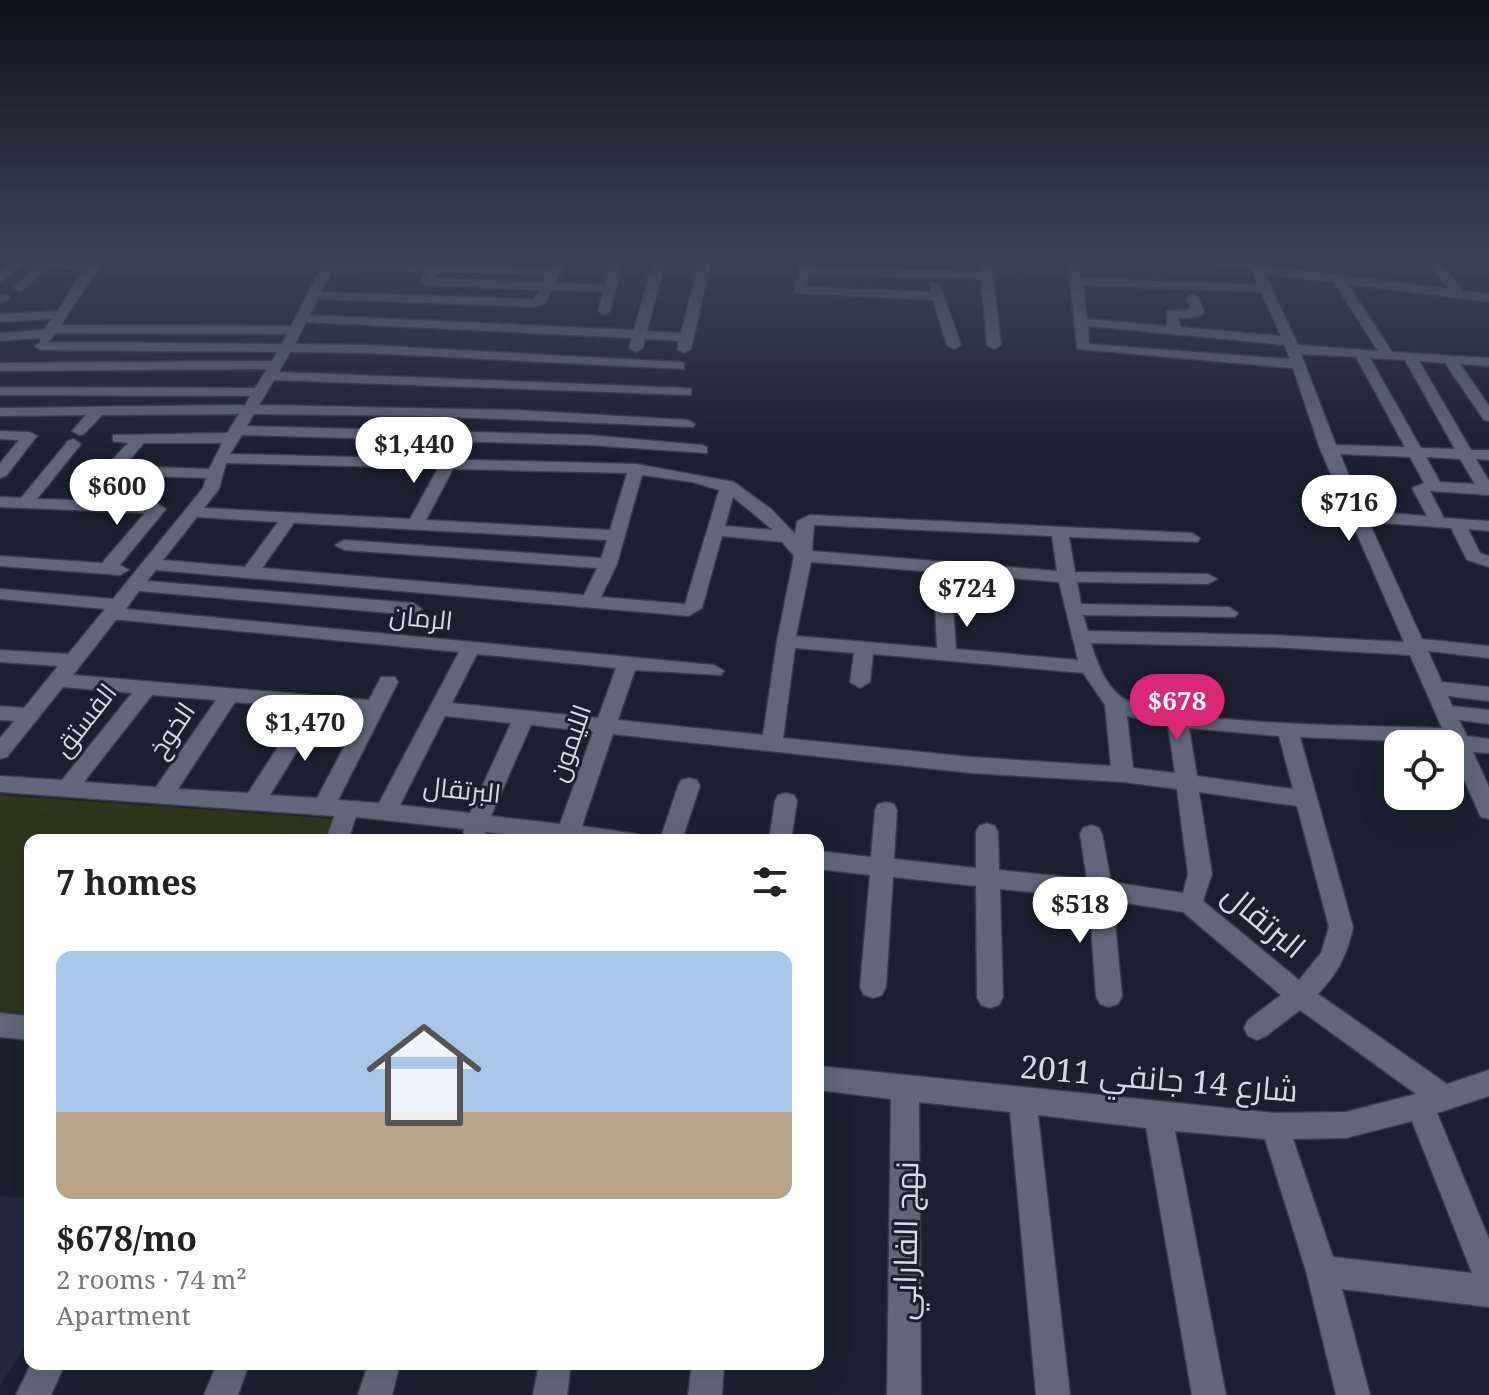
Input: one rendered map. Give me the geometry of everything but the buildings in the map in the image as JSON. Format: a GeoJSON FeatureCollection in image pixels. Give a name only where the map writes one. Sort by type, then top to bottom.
{"type":"FeatureCollection","features":[{"type":"Feature","properties":{"kind":"street"},"geometry":{"type":"LineString","coordinates":[[0,390],[54,323]]}},
{"type":"Feature","properties":{"kind":"street"},"geometry":{"type":"LineString","coordinates":[[607,418],[631,363],[642,323]]}},
{"type":"Feature","properties":{"kind":"street"},"geometry":{"type":"LineString","coordinates":[[662,422],[680,392],[679,366],[690,323]]}},
{"type":"Feature","properties":{"kind":"street"},"geometry":{"type":"LineString","coordinates":[[947,323],[954,345]]}},
{"type":"Feature","properties":{"kind":"street"},"geometry":{"type":"LineString","coordinates":[[992,323],[994,345]]}},
{"type":"Feature","properties":{"kind":"street"},"geometry":{"type":"LineString","coordinates":[[1081,323],[1082,346],[1091,349],[1294,351],[1489,362]]}},
{"type":"Feature","properties":{"kind":"street"},"geometry":{"type":"LineString","coordinates":[[1092,323],[1175,331],[1294,351]]}},
{"type":"Feature","properties":{"kind":"street"},"geometry":{"type":"LineString","coordinates":[[1173,323],[1175,331]]}},
{"type":"Feature","properties":{"kind":"street"},"geometry":{"type":"LineString","coordinates":[[1282,323],[1328,449],[1454,730]]}},
{"type":"Feature","properties":{"kind":"street"},"geometry":{"type":"LineString","coordinates":[[1369,323],[1387,355]]}},
{"type":"Feature","properties":{"kind":"street"},"geometry":{"type":"LineString","coordinates":[[0,337],[299,324],[458,325],[687,337]]}},
{"type":"Feature","properties":{"kind":"street"},"geometry":{"type":"LineString","coordinates":[[0,752],[117,611],[215,483],[217,466],[299,324]]}},
{"type":"Feature","properties":{"kind":"street"},"geometry":{"type":"LineString","coordinates":[[396,412],[415,381],[458,325]]}},
{"type":"Feature","properties":{"kind":"street"},"geometry":{"type":"LineString","coordinates":[[46,336],[679,366]]}},
{"type":"Feature","properties":{"kind":"street"},"geometry":{"type":"LineString","coordinates":[[1361,354],[1434,486]]}},
{"type":"Feature","properties":{"kind":"street"},"geometry":{"type":"LineString","coordinates":[[1410,357],[1488,490]]}},
{"type":"Feature","properties":{"kind":"street"},"geometry":{"type":"LineString","coordinates":[[1450,360],[1489,417]]}},
{"type":"Feature","properties":{"kind":"street"},"geometry":{"type":"LineString","coordinates":[[0,367],[272,371],[415,381],[680,392]]}},
{"type":"Feature","properties":{"kind":"street"},"geometry":{"type":"LineString","coordinates":[[0,390],[259,392]]}},
{"type":"Feature","properties":{"kind":"street"},"geometry":{"type":"LineString","coordinates":[[0,412],[323,408],[607,418],[688,424]]}},
{"type":"Feature","properties":{"kind":"street"},"geometry":{"type":"LineString","coordinates":[[26,502],[98,410]]}},
{"type":"Feature","properties":{"kind":"street"},"geometry":{"type":"LineString","coordinates":[[414,526],[444,462],[460,413]]}},
{"type":"Feature","properties":{"kind":"street"},"geometry":{"type":"LineString","coordinates":[[118,438],[236,434],[451,435],[610,441],[702,450]]}},
{"type":"Feature","properties":{"kind":"street"},"geometry":{"type":"LineString","coordinates":[[0,435],[30,436],[0,473]]}},
{"type":"Feature","properties":{"kind":"street"},"geometry":{"type":"LineString","coordinates":[[81,504],[140,438]]}},
{"type":"Feature","properties":{"kind":"street"},"geometry":{"type":"LineString","coordinates":[[1328,449],[1489,455]]}},
{"type":"Feature","properties":{"kind":"street"},"geometry":{"type":"LineString","coordinates":[[109,470],[444,462],[636,469],[702,478],[728,485],[757,504],[803,556],[1068,577],[1208,579]]}},
{"type":"Feature","properties":{"kind":"street"},"geometry":{"type":"LineString","coordinates":[[590,601],[608,564],[636,469]]}},
{"type":"Feature","properties":{"kind":"street"},"geometry":{"type":"LineString","coordinates":[[143,574],[251,571],[689,610],[693,608],[728,485]]}},
{"type":"Feature","properties":{"kind":"street"},"geometry":{"type":"LineString","coordinates":[[1438,522],[1420,488],[1434,486],[1488,490]]}},
{"type":"Feature","properties":{"kind":"street"},"geometry":{"type":"LineString","coordinates":[[0,502],[158,510],[107,569]]}},
{"type":"Feature","properties":{"kind":"street"},"geometry":{"type":"LineString","coordinates":[[191,512],[617,535]]}},
{"type":"Feature","properties":{"kind":"street"},"geometry":{"type":"LineString","coordinates":[[1359,516],[1489,526]]}},
{"type":"Feature","properties":{"kind":"street"},"geometry":{"type":"LineString","coordinates":[[251,571],[289,518]]}},
{"type":"Feature","properties":{"kind":"street"},"geometry":{"type":"LineString","coordinates":[[772,742],[786,641],[803,556],[803,525],[810,520],[1192,538]]}},
{"type":"Feature","properties":{"kind":"street"},"geometry":{"type":"LineString","coordinates":[[1457,524],[1473,556],[1487,562]]}},
{"type":"Feature","properties":{"kind":"street"},"geometry":{"type":"LineString","coordinates":[[715,530],[788,537]]}},
{"type":"Feature","properties":{"kind":"street"},"geometry":{"type":"LineString","coordinates":[[1059,530],[1074,609],[1091,667],[1115,704],[1123,774]]}},
{"type":"Feature","properties":{"kind":"street"},"geometry":{"type":"LineString","coordinates":[[344,545],[608,564]]}},
{"type":"Feature","properties":{"kind":"street"},"geometry":{"type":"LineString","coordinates":[[0,561],[107,569],[413,609]]}},
{"type":"Feature","properties":{"kind":"street"},"geometry":{"type":"LineString","coordinates":[[378,606],[392,584]]}},
{"type":"Feature","properties":{"kind":"street","name":"الرمان"},"geometry":{"type":"LineString","coordinates":[[0,594],[117,611],[470,649],[714,671]]}},
{"type":"Feature","properties":{"kind":"street"},"geometry":{"type":"LineString","coordinates":[[944,605],[947,655]]}},
{"type":"Feature","properties":{"kind":"street"},"geometry":{"type":"LineString","coordinates":[[1074,609],[1229,613]]}},
{"type":"Feature","properties":{"kind":"street"},"geometry":{"type":"LineString","coordinates":[[1082,637],[1272,641],[1489,652]]}},
{"type":"Feature","properties":{"kind":"street"},"geometry":{"type":"LineString","coordinates":[[786,641],[1091,667]]}},
{"type":"Feature","properties":{"kind":"street"},"geometry":{"type":"LineString","coordinates":[[860,682],[864,648]]}},
{"type":"Feature","properties":{"kind":"street"},"geometry":{"type":"LineString","coordinates":[[385,812],[470,649]]}},
{"type":"Feature","properties":{"kind":"street"},"geometry":{"type":"LineString","coordinates":[[0,656],[73,661]]}},
{"type":"Feature","properties":{"kind":"street","name":"الليمون"},"geometry":{"type":"LineString","coordinates":[[568,834],[627,664]]}},
{"type":"Feature","properties":{"kind":"street"},"geometry":{"type":"LineString","coordinates":[[58,680],[374,707]]}},
{"type":"Feature","properties":{"kind":"street"},"geometry":{"type":"LineString","coordinates":[[323,807],[388,682]]}},
{"type":"Feature","properties":{"kind":"street","name":"الفستق"},"geometry":{"type":"LineString","coordinates":[[67,789],[148,686]]}},
{"type":"Feature","properties":{"kind":"street"},"geometry":{"type":"LineString","coordinates":[[1435,688],[1489,694]]}},
{"type":"Feature","properties":{"kind":"street","name":"الخوخ"},"geometry":{"type":"LineString","coordinates":[[161,797],[230,694]]}},
{"type":"Feature","properties":{"kind":"street"},"geometry":{"type":"LineString","coordinates":[[254,802],[318,701]]}},
{"type":"Feature","properties":{"kind":"street"},"geometry":{"type":"LineString","coordinates":[[1115,704],[1136,713],[1178,720],[1384,735]]}},
{"type":"Feature","properties":{"kind":"street"},"geometry":{"type":"LineString","coordinates":[[437,708],[971,765],[1123,774],[1306,799]]}},
{"type":"Feature","properties":{"kind":"street"},"geometry":{"type":"LineString","coordinates":[[1446,712],[1489,717]]}},
{"type":"Feature","properties":{"kind":"street"},"geometry":{"type":"LineString","coordinates":[[0,713],[31,715]]}},
{"type":"Feature","properties":{"kind":"street"},"geometry":{"type":"LineString","coordinates":[[475,831],[524,717]]}},
{"type":"Feature","properties":{"kind":"street"},"geometry":{"type":"LineString","coordinates":[[1178,720],[1200,874],[1195,894],[1189,903]]}},
{"type":"Feature","properties":{"kind":"street"},"geometry":{"type":"LineString","coordinates":[[1257,1028],[1325,972],[1335,958],[1341,927],[1287,729]]}},
{"type":"Feature","properties":{"kind":"street"},"geometry":{"type":"LineString","coordinates":[[1464,740],[1489,746]]}},
{"type":"Feature","properties":{"kind":"street"},"geometry":{"type":"LineString","coordinates":[[1464,751],[1484,790],[1489,811]]}},
{"type":"Feature","properties":{"kind":"street","name":"البرتقال"},"geometry":{"type":"LineString","coordinates":[[0,784],[348,808],[385,812],[475,831],[530,834]]}},
{"type":"Feature","properties":{"kind":"street"},"geometry":{"type":"LineString","coordinates":[[673,834],[689,786]]}},
{"type":"Feature","properties":{"kind":"street"},"geometry":{"type":"LineString","coordinates":[[781,834],[786,801]]}},
{"type":"Feature","properties":{"kind":"street"},"geometry":{"type":"LineString","coordinates":[[339,834],[348,808]]}},
{"type":"Feature","properties":{"kind":"street"},"geometry":{"type":"LineString","coordinates":[[873,987],[886,810]]}},
{"type":"Feature","properties":{"kind":"street"},"geometry":{"type":"LineString","coordinates":[[987,832],[990,997]]}},
{"type":"Feature","properties":{"kind":"street"},"geometry":{"type":"LineString","coordinates":[[1091,834],[1100,890],[1109,996]]}},
{"type":"Feature","properties":{"kind":"street","name":"البرتقال"},"geometry":{"type":"LineString","coordinates":[[824,861],[1100,890],[1189,903],[1431,1102]]}},
{"type":"Feature","properties":{"kind":"street"},"geometry":{"type":"LineString","coordinates":[[0,1025],[24,1027]]}},
{"type":"Feature","properties":{"kind":"street","name":"شارع 14 جانفي 2011"},"geometry":{"type":"LineString","coordinates":[[824,1079],[1275,1126],[1346,1125],[1383,1118],[1489,1083]]}},
{"type":"Feature","properties":{"kind":"street","name":"نهج الفارابي"},"geometry":{"type":"LineString","coordinates":[[904,1087],[907,1118],[904,1395]]}},
{"type":"Feature","properties":{"kind":"street"},"geometry":{"type":"LineString","coordinates":[[1023,1101],[1053,1395]]}},
{"type":"Feature","properties":{"kind":"street"},"geometry":{"type":"LineString","coordinates":[[1431,1102],[1489,1277]]}},
{"type":"Feature","properties":{"kind":"street"},"geometry":{"type":"LineString","coordinates":[[1158,1116],[1209,1395]]}},
{"type":"Feature","properties":{"kind":"street"},"geometry":{"type":"LineString","coordinates":[[1275,1126],[1322,1271],[1353,1395]]}},
{"type":"Feature","properties":{"kind":"street"},"geometry":{"type":"LineString","coordinates":[[1322,1271],[1489,1291]]}},
{"type":"Feature","properties":{"kind":"street"},"geometry":{"type":"LineString","coordinates":[[33,1395],[46,1370]]}},
{"type":"Feature","properties":{"kind":"street"},"geometry":{"type":"LineString","coordinates":[[221,1395],[231,1370]]}},
{"type":"Feature","properties":{"kind":"street"},"geometry":{"type":"LineString","coordinates":[[375,1395],[382,1370]]}},
{"type":"Feature","properties":{"kind":"street"},"geometry":{"type":"LineString","coordinates":[[550,1395],[554,1370]]}},
{"type":"Feature","properties":{"kind":"street"},"geometry":{"type":"LineString","coordinates":[[705,1395],[707,1370]]}},
{"type":"Feature","properties":{"kind":"shaded area"},"geometry":{"type":"Polygon","coordinates":[[[0,1196],[24,1198],[24,1348],[0,1385],[0,1196]]]}},
{"type":"Feature","properties":{"kind":"green space"},"geometry":{"type":"Polygon","coordinates":[[[0,795],[340,819],[334,834],[24,834],[24,1014],[0,1013],[0,795]]]}}]}
